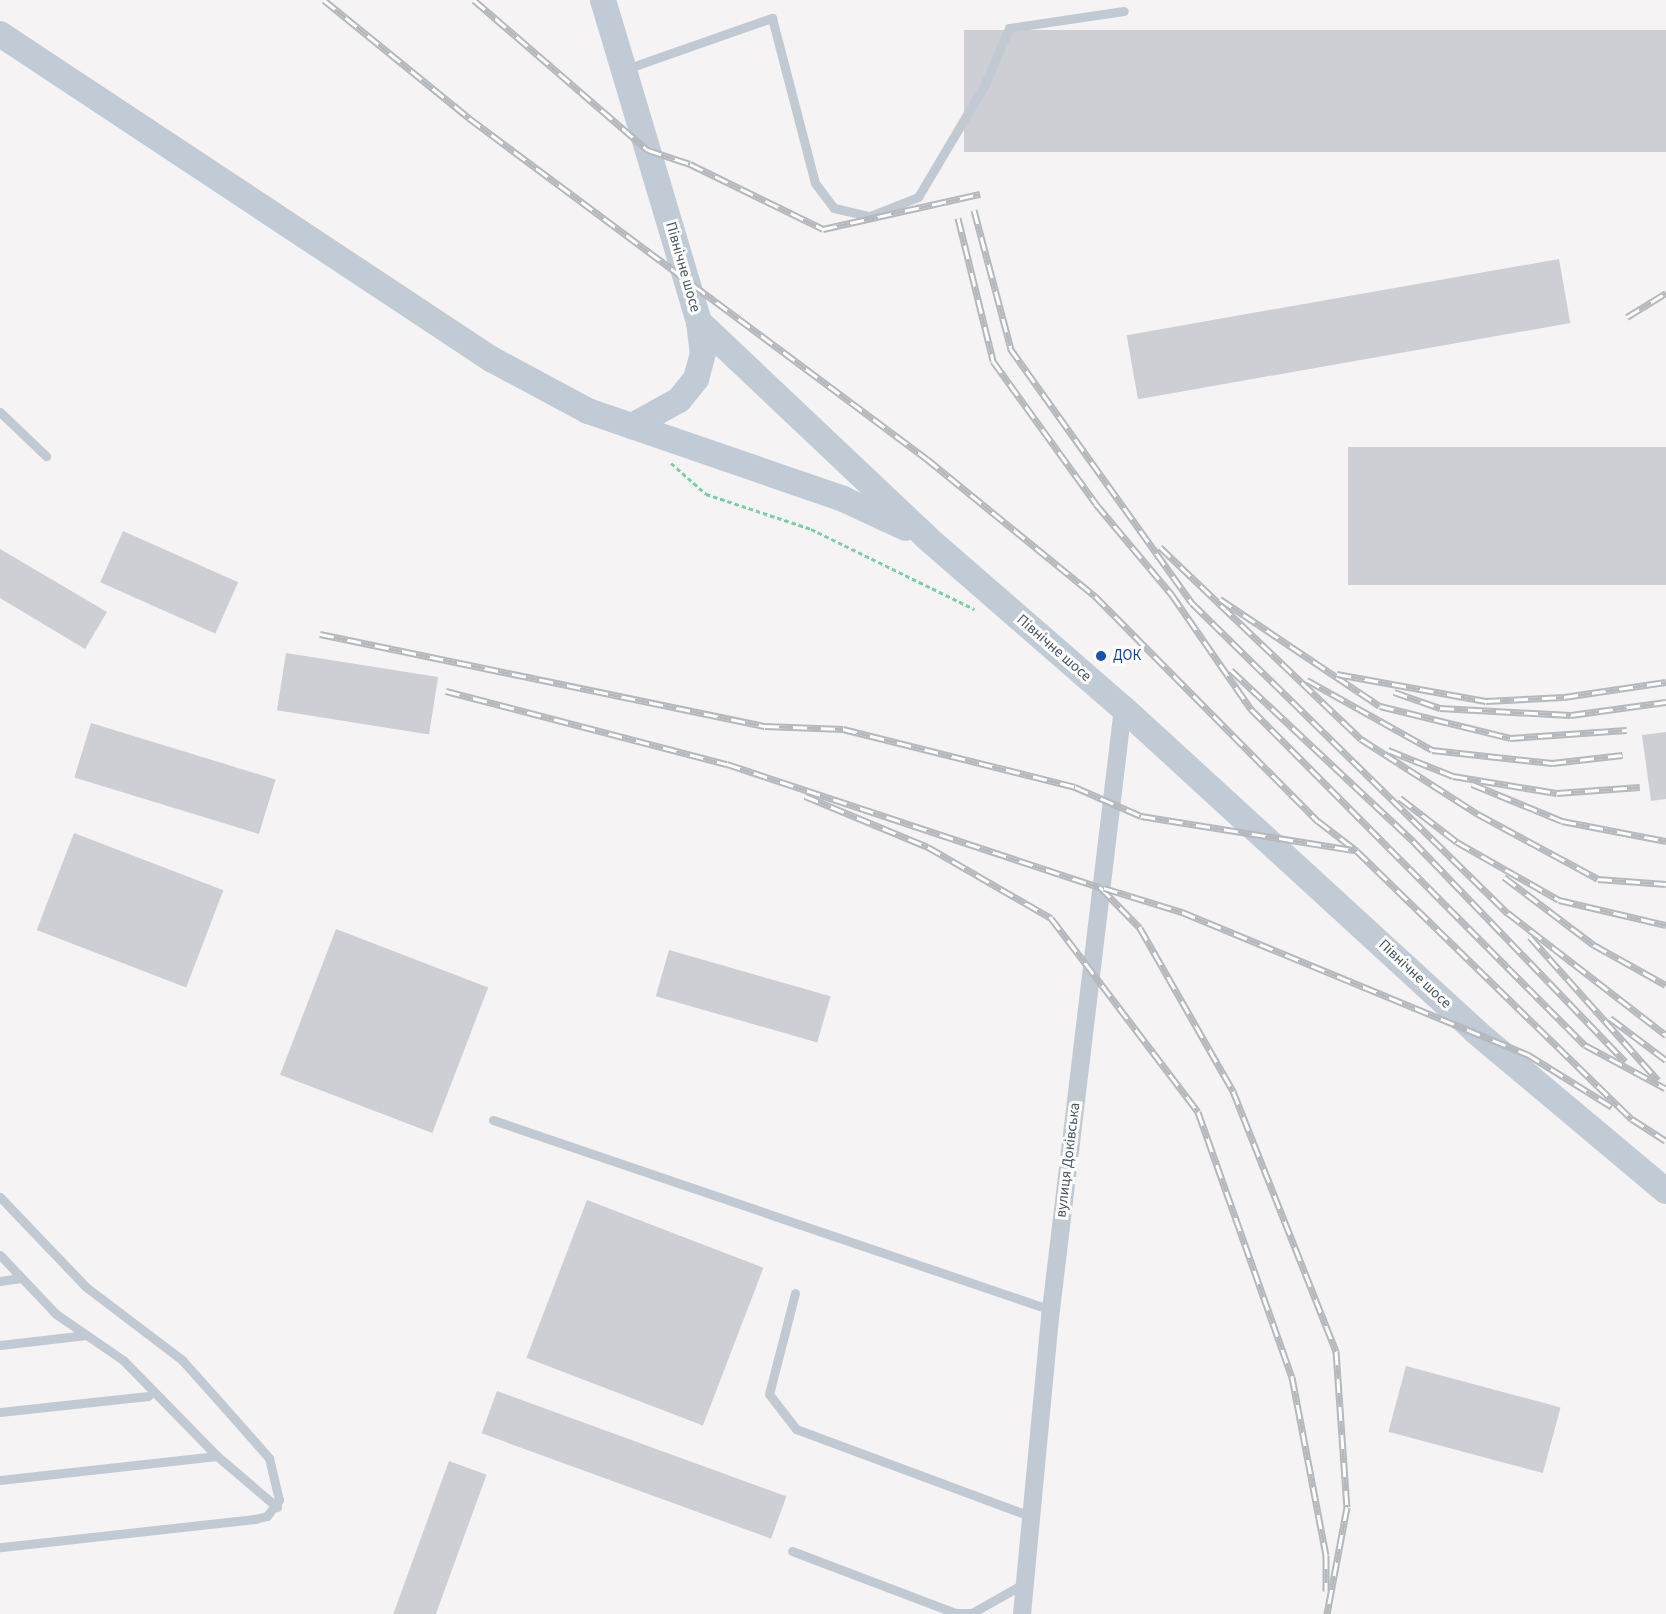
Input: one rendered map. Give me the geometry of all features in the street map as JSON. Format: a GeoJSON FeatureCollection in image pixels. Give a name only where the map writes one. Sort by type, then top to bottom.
{"type":"FeatureCollection","features":[{"type":"Feature","properties":{"kind":"main road","name":"Північне шосе"},"geometry":{"type":"LineString","coordinates":[[603,0],[626,69],[699,322],[926,537],[1123,708],[1475,1031],[1666,1191]]}},
{"type":"Feature","properties":{"kind":"main road"},"geometry":{"type":"LineString","coordinates":[[0,34],[491,359],[588,411],[843,499],[926,537]]}},
{"type":"Feature","properties":{"kind":"main road"},"geometry":{"type":"LineString","coordinates":[[632,426],[663,413],[696,379],[703,353],[699,322]]}},
{"type":"Feature","properties":{"kind":"street","name":"вулиця Доківська"},"geometry":{"type":"LineString","coordinates":[[1022,1614],[1051,1310],[1123,708]]}},
{"type":"Feature","properties":{"kind":"lane"},"geometry":{"type":"LineString","coordinates":[[626,69],[772,18],[815,183],[834,208],[870,216],[918,197],[985,84],[1009,28],[1124,11]]}},
{"type":"Feature","properties":{"kind":"lane"},"geometry":{"type":"LineString","coordinates":[[0,412],[46,456]]}},
{"type":"Feature","properties":{"kind":"lane"},"geometry":{"type":"LineString","coordinates":[[493,1120],[1051,1310]]}},
{"type":"Feature","properties":{"kind":"lane"},"geometry":{"type":"LineString","coordinates":[[0,1197],[86,1287],[182,1360],[218,1399],[268,1458],[277,1507]]}},
{"type":"Feature","properties":{"kind":"lane"},"geometry":{"type":"LineString","coordinates":[[0,1255],[56,1314],[123,1360],[217,1456],[277,1507]]}},
{"type":"Feature","properties":{"kind":"lane"},"geometry":{"type":"LineString","coordinates":[[0,1281],[21,1278]]}},
{"type":"Feature","properties":{"kind":"lane"},"geometry":{"type":"LineString","coordinates":[[795,1293],[769,1394],[796,1429],[1032,1517]]}},
{"type":"Feature","properties":{"kind":"lane"},"geometry":{"type":"LineString","coordinates":[[0,1345],[86,1335]]}},
{"type":"Feature","properties":{"kind":"lane"},"geometry":{"type":"LineString","coordinates":[[0,1412],[148,1396]]}},
{"type":"Feature","properties":{"kind":"lane"},"geometry":{"type":"LineString","coordinates":[[0,1480],[217,1456]]}},
{"type":"Feature","properties":{"kind":"lane"},"geometry":{"type":"LineString","coordinates":[[0,1547],[255,1519],[277,1507]]}},
{"type":"Feature","properties":{"kind":"lane"},"geometry":{"type":"LineString","coordinates":[[792,1551],[955,1613],[972,1613],[1025,1583]]}},
{"type":"Feature","properties":{"kind":"path"},"geometry":{"type":"LineString","coordinates":[[663,456],[706,494],[833,538],[985,614]]}},
{"type":"Feature","properties":{"kind":"building"},"geometry":{"type":"Polygon","coordinates":[[[964,30],[1666,30],[1666,152],[964,152],[964,30]]]}},
{"type":"Feature","properties":{"kind":"building"},"geometry":{"type":"Polygon","coordinates":[[[1559,259],[1570,323],[1138,399],[1127,335],[1559,259]]]}},
{"type":"Feature","properties":{"kind":"building"},"geometry":{"type":"Polygon","coordinates":[[[1348,447],[1666,447],[1666,585],[1348,585],[1348,447]]]}},
{"type":"Feature","properties":{"kind":"building"},"geometry":{"type":"Polygon","coordinates":[[[123,531],[238,582],[215,633],[100,582],[123,531]]]}},
{"type":"Feature","properties":{"kind":"building"},"geometry":{"type":"Polygon","coordinates":[[[0,549],[107,612],[85,649],[0,598],[0,549]]]}},
{"type":"Feature","properties":{"kind":"building"},"geometry":{"type":"Polygon","coordinates":[[[286,653],[438,677],[429,734],[277,710],[286,653]]]}},
{"type":"Feature","properties":{"kind":"building"},"geometry":{"type":"Polygon","coordinates":[[[91,723],[276,779],[259,834],[74,778],[91,723]]]}},
{"type":"Feature","properties":{"kind":"building"},"geometry":{"type":"Polygon","coordinates":[[[1666,732],[1666,799],[1651,801],[1642,735],[1666,732]]]}},
{"type":"Feature","properties":{"kind":"building"},"geometry":{"type":"Polygon","coordinates":[[[74,833],[223,890],[186,987],[37,930],[74,833]]]}},
{"type":"Feature","properties":{"kind":"building"},"geometry":{"type":"Polygon","coordinates":[[[336,929],[488,987],[432,1133],[280,1075],[336,929]]]}},
{"type":"Feature","properties":{"kind":"building"},"geometry":{"type":"Polygon","coordinates":[[[669,950],[830,996],[817,1042],[656,996],[669,950]]]}},
{"type":"Feature","properties":{"kind":"building"},"geometry":{"type":"Polygon","coordinates":[[[587,1200],[763,1268],[703,1426],[526,1358],[587,1200]]]}},
{"type":"Feature","properties":{"kind":"building"},"geometry":{"type":"Polygon","coordinates":[[[1406,1366],[1561,1407],[1543,1473],[1388,1432],[1406,1366]]]}},
{"type":"Feature","properties":{"kind":"building"},"geometry":{"type":"Polygon","coordinates":[[[497,1391],[786,1496],[771,1539],[482,1433],[497,1391]]]}},
{"type":"Feature","properties":{"kind":"building"},"geometry":{"type":"Polygon","coordinates":[[[449,1461],[487,1475],[436,1614],[393,1614],[449,1461]]]}},
{"type":"Feature","properties":{"kind":"railway"},"geometry":{"type":"LineString","coordinates":[[324,0],[469,118],[927,459],[1095,596],[1318,821],[1357,851],[1632,1119],[1666,1141]]}},
{"type":"Feature","properties":{"kind":"railway"},"geometry":{"type":"LineString","coordinates":[[474,0],[648,150],[690,164],[823,229],[980,194]]}},
{"type":"Feature","properties":{"kind":"railway"},"geometry":{"type":"LineString","coordinates":[[974,210],[1011,349]]}},
{"type":"Feature","properties":{"kind":"railway"},"geometry":{"type":"LineString","coordinates":[[958,218],[993,361],[1096,504],[1172,595],[1251,709],[1585,1045],[1665,1088]]}},
{"type":"Feature","properties":{"kind":"railway"},"geometry":{"type":"LineString","coordinates":[[1627,317],[1666,293]]}},
{"type":"Feature","properties":{"kind":"railway"},"geometry":{"type":"LineString","coordinates":[[1010,348],[1192,603],[1508,913],[1666,1035]]}},
{"type":"Feature","properties":{"kind":"railway"},"geometry":{"type":"LineString","coordinates":[[1160,547],[1361,739],[1478,814],[1598,879],[1666,884]]}},
{"type":"Feature","properties":{"kind":"railway"},"geometry":{"type":"LineString","coordinates":[[1220,599],[1380,706],[1510,738],[1627,730]]}},
{"type":"Feature","properties":{"kind":"railway"},"geometry":{"type":"LineString","coordinates":[[320,634],[765,726],[843,729],[1075,787],[1141,816],[1354,850]]}},
{"type":"Feature","properties":{"kind":"railway"},"geometry":{"type":"LineString","coordinates":[[1231,670],[1413,841],[1625,1061]]}},
{"type":"Feature","properties":{"kind":"railway"},"geometry":{"type":"LineString","coordinates":[[1337,674],[1486,701],[1564,697],[1666,682]]}},
{"type":"Feature","properties":{"kind":"railway"},"geometry":{"type":"LineString","coordinates":[[1307,680],[1432,750],[1552,763],[1623,755]]}},
{"type":"Feature","properties":{"kind":"railway"},"geometry":{"type":"LineString","coordinates":[[446,691],[727,764],[1100,887],[1140,928],[1233,1091],[1336,1351],[1347,1507],[1327,1614]]}},
{"type":"Feature","properties":{"kind":"railway"},"geometry":{"type":"LineString","coordinates":[[1394,692],[1440,708],[1571,715],[1666,702]]}},
{"type":"Feature","properties":{"kind":"railway"},"geometry":{"type":"LineString","coordinates":[[1388,750],[1453,776],[1557,793],[1640,787]]}},
{"type":"Feature","properties":{"kind":"railway"},"geometry":{"type":"LineString","coordinates":[[1472,784],[1562,821],[1666,841]]}},
{"type":"Feature","properties":{"kind":"railway"},"geometry":{"type":"LineString","coordinates":[[805,796],[928,847],[1051,918],[1198,1112],[1292,1377],[1326,1555],[1326,1591]]}},
{"type":"Feature","properties":{"kind":"railway"},"geometry":{"type":"LineString","coordinates":[[1400,798],[1457,842],[1559,900],[1666,925]]}},
{"type":"Feature","properties":{"kind":"railway"},"geometry":{"type":"LineString","coordinates":[[1504,877],[1594,945],[1666,985]]}},
{"type":"Feature","properties":{"kind":"railway"},"geometry":{"type":"LineString","coordinates":[[1104,888],[1182,912],[1527,1054],[1612,1107]]}},
{"type":"Feature","properties":{"kind":"railway"},"geometry":{"type":"LineString","coordinates":[[1530,937],[1658,1080]]}},
{"type":"Feature","properties":{"kind":"railway"},"geometry":{"type":"LineString","coordinates":[[1610,1018],[1666,1060]]}},
{"type":"Feature","properties":{"kind":"place","name":"ДОК"},"geometry":{"type":"Point","coordinates":[1101,656]}}]}
